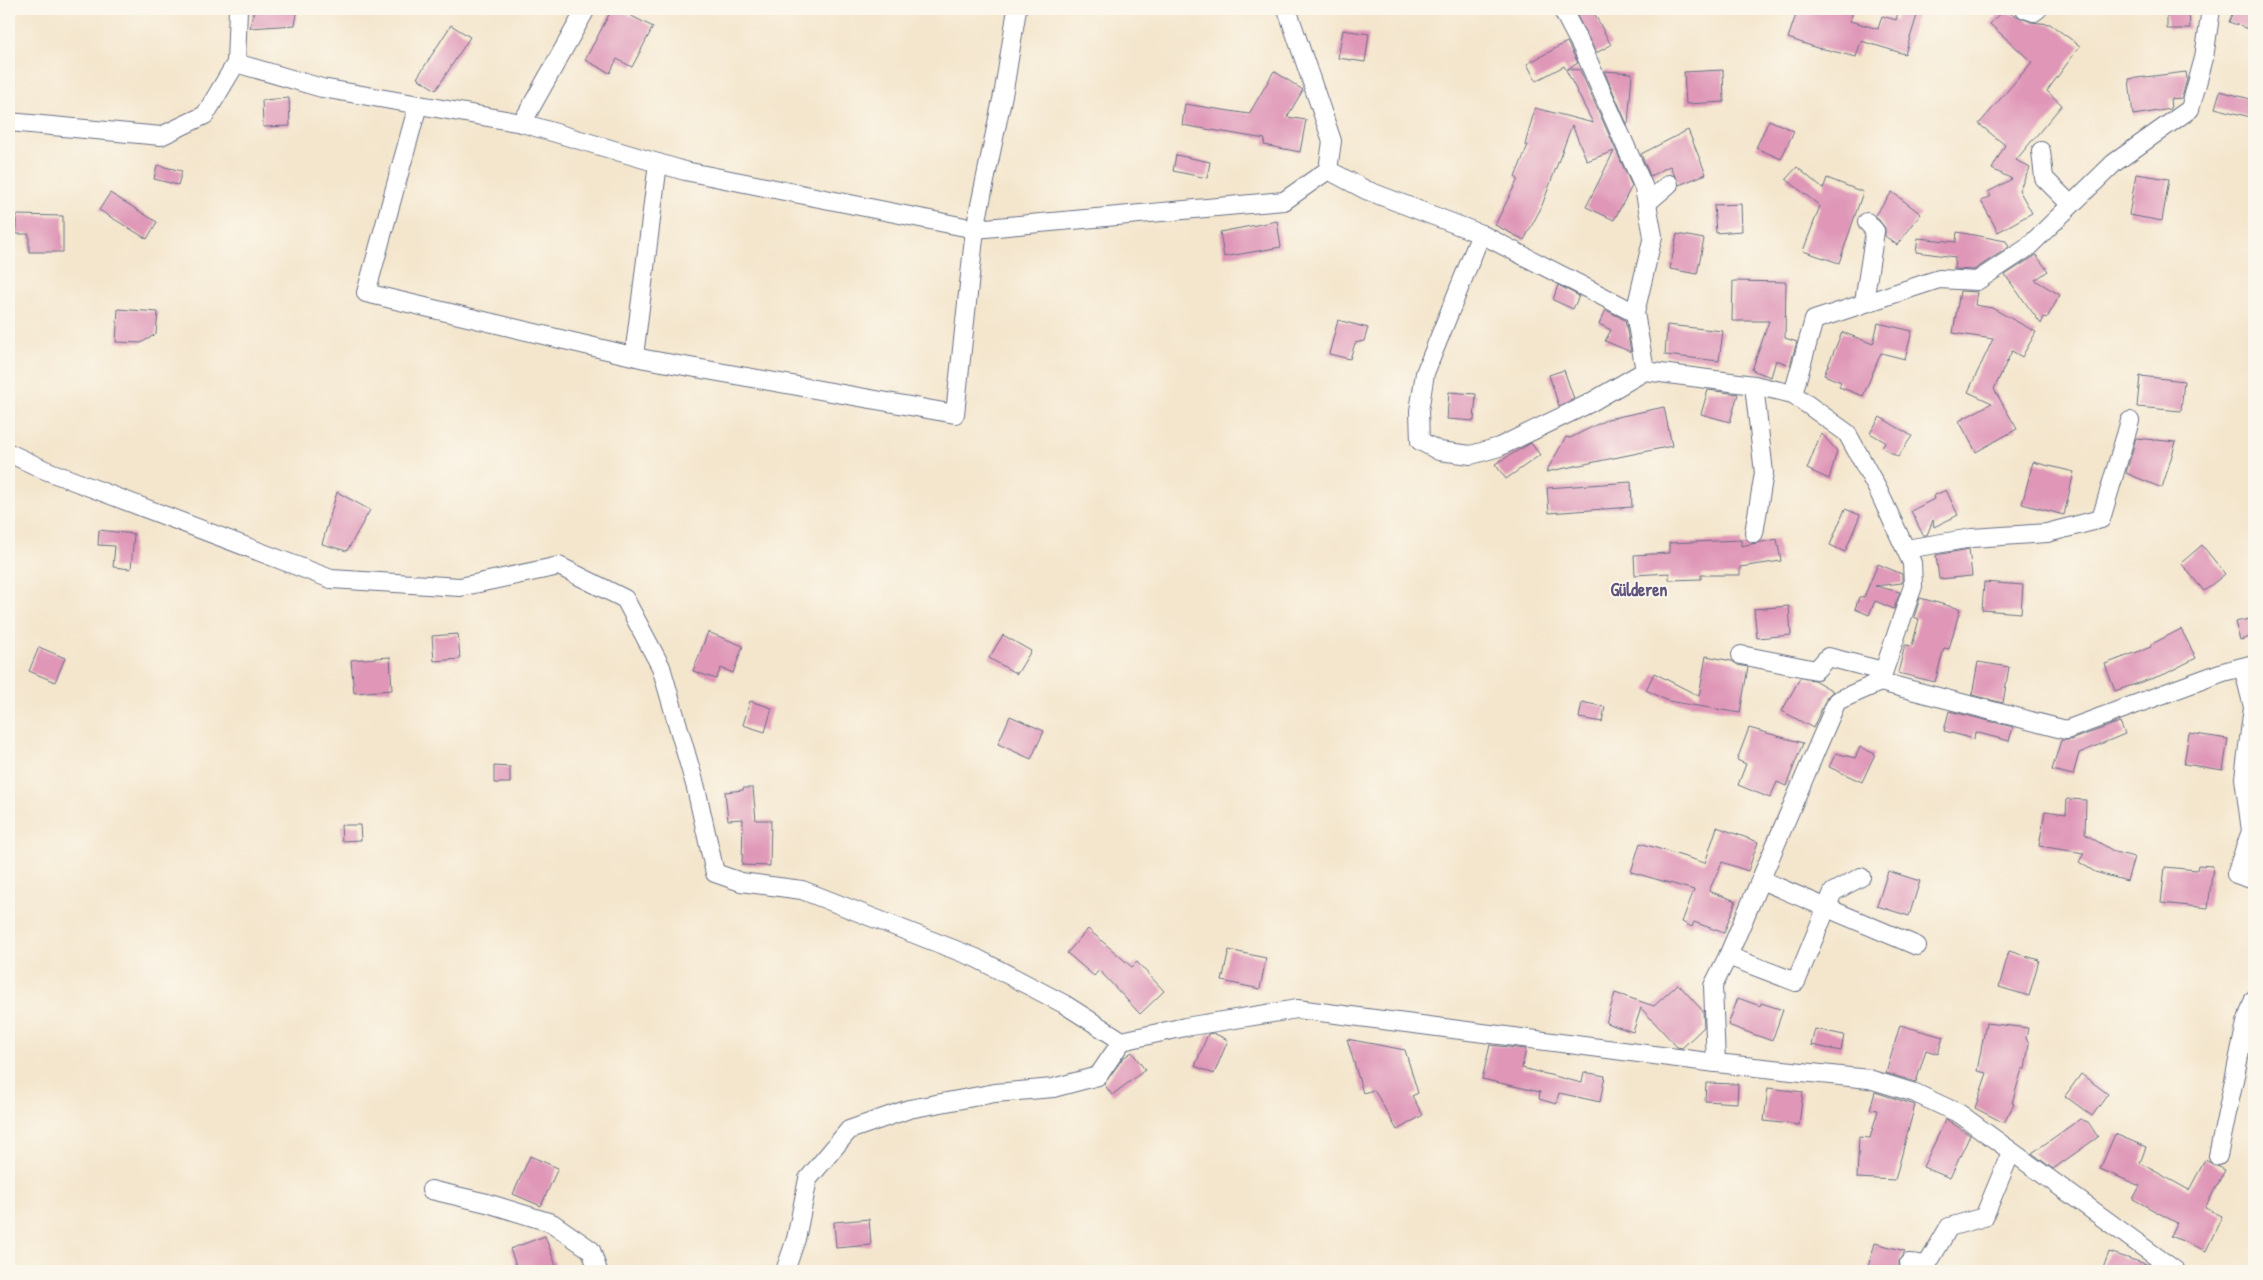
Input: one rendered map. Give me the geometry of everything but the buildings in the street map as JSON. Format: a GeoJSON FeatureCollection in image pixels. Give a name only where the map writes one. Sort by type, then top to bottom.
{"type":"FeatureCollection","features":[{"type":"Feature","properties":{"kind":"street"},"geometry":{"type":"LineString","coordinates":[[9,122],[161,136],[205,115],[236,63],[238,9]]}},
{"type":"Feature","properties":{"kind":"street"},"geometry":{"type":"LineString","coordinates":[[522,123],[586,9]]}},
{"type":"Feature","properties":{"kind":"street"},"geometry":{"type":"LineString","coordinates":[[418,105],[366,293],[634,356],[955,414],[976,228],[1004,90],[1017,9]]}},
{"type":"Feature","properties":{"kind":"street"},"geometry":{"type":"LineString","coordinates":[[236,63],[322,88],[522,123],[685,172],[976,228],[1284,201],[1328,170],[1332,141],[1288,9]]}},
{"type":"Feature","properties":{"kind":"street"},"geometry":{"type":"LineString","coordinates":[[1562,9],[1583,49],[1644,188],[1653,236],[1635,313],[1645,371]]}},
{"type":"Feature","properties":{"kind":"street"},"geometry":{"type":"LineString","coordinates":[[2025,9],[2034,12],[2038,9]]}},
{"type":"Feature","properties":{"kind":"street"},"geometry":{"type":"LineString","coordinates":[[1793,394],[1814,320],[1864,302],[1939,279],[1977,281],[2027,248],[2114,163],[2190,109],[2204,58],[2211,9]]}},
{"type":"Feature","properties":{"kind":"street"},"geometry":{"type":"LineString","coordinates":[[2042,151],[2044,178],[2071,205]]}},
{"type":"Feature","properties":{"kind":"street"},"geometry":{"type":"LineString","coordinates":[[634,356],[658,163]]}},
{"type":"Feature","properties":{"kind":"street"},"geometry":{"type":"LineString","coordinates":[[1328,170],[1366,190],[1481,234],[1635,313]]}},
{"type":"Feature","properties":{"kind":"street"},"geometry":{"type":"LineString","coordinates":[[1647,203],[1669,184]]}},
{"type":"Feature","properties":{"kind":"street"},"geometry":{"type":"LineString","coordinates":[[1864,302],[1875,231],[1867,222]]}},
{"type":"Feature","properties":{"kind":"street"},"geometry":{"type":"LineString","coordinates":[[1481,234],[1425,373],[1419,411],[1420,441],[1439,451],[1471,455],[1499,447],[1588,404],[1645,371],[1754,385],[1793,394],[1847,433],[1878,490],[1912,563],[1913,586],[1881,676],[1837,701],[1728,956],[1713,986],[1716,1064]]}},
{"type":"Feature","properties":{"kind":"street"},"geometry":{"type":"LineString","coordinates":[[1754,385],[1764,473],[1754,533]]}},
{"type":"Feature","properties":{"kind":"street"},"geometry":{"type":"LineString","coordinates":[[1906,549],[1972,538],[2047,533],[2101,519],[2130,421]]}},
{"type":"Feature","properties":{"kind":"street"},"geometry":{"type":"LineString","coordinates":[[9,453],[45,470],[331,579],[460,587],[559,566],[625,598],[661,668],[696,788],[715,873],[740,882],[802,890],[976,958],[1064,1004],[1122,1041]]}},
{"type":"Feature","properties":{"kind":"street"},"geometry":{"type":"LineString","coordinates":[[1742,655],[1816,670],[1828,657],[1881,676],[2066,730],[2223,672],[2249,665],[2253,706],[2244,778],[2251,831],[2236,874],[2254,880]]}},
{"type":"Feature","properties":{"kind":"street"},"geometry":{"type":"LineString","coordinates":[[1728,956],[1796,982],[1833,892],[1861,878]]}},
{"type":"Feature","properties":{"kind":"street"},"geometry":{"type":"LineString","coordinates":[[1761,880],[1917,946]]}},
{"type":"Feature","properties":{"kind":"street"},"geometry":{"type":"LineString","coordinates":[[2218,1156],[2246,1022],[2254,999]]}},
{"type":"Feature","properties":{"kind":"street"},"geometry":{"type":"LineString","coordinates":[[785,1271],[796,1239],[808,1179],[849,1130],[909,1109],[995,1093],[1053,1088],[1098,1076],[1122,1041],[1185,1027],[1296,1009],[1716,1064],[1869,1079],[1915,1093],[1960,1114],[2176,1271]]}},
{"type":"Feature","properties":{"kind":"street"},"geometry":{"type":"LineString","coordinates":[[1908,1263],[1927,1265],[1948,1227],[1984,1217],[2011,1152]]}},
{"type":"Feature","properties":{"kind":"street"},"geometry":{"type":"LineString","coordinates":[[431,1190],[487,1203],[552,1224],[592,1250],[598,1271]]}},
{"type":"Feature","properties":{"kind":"district","name":"Gülderen"},"geometry":{"type":"Point","coordinates":[1639,589]}}]}
